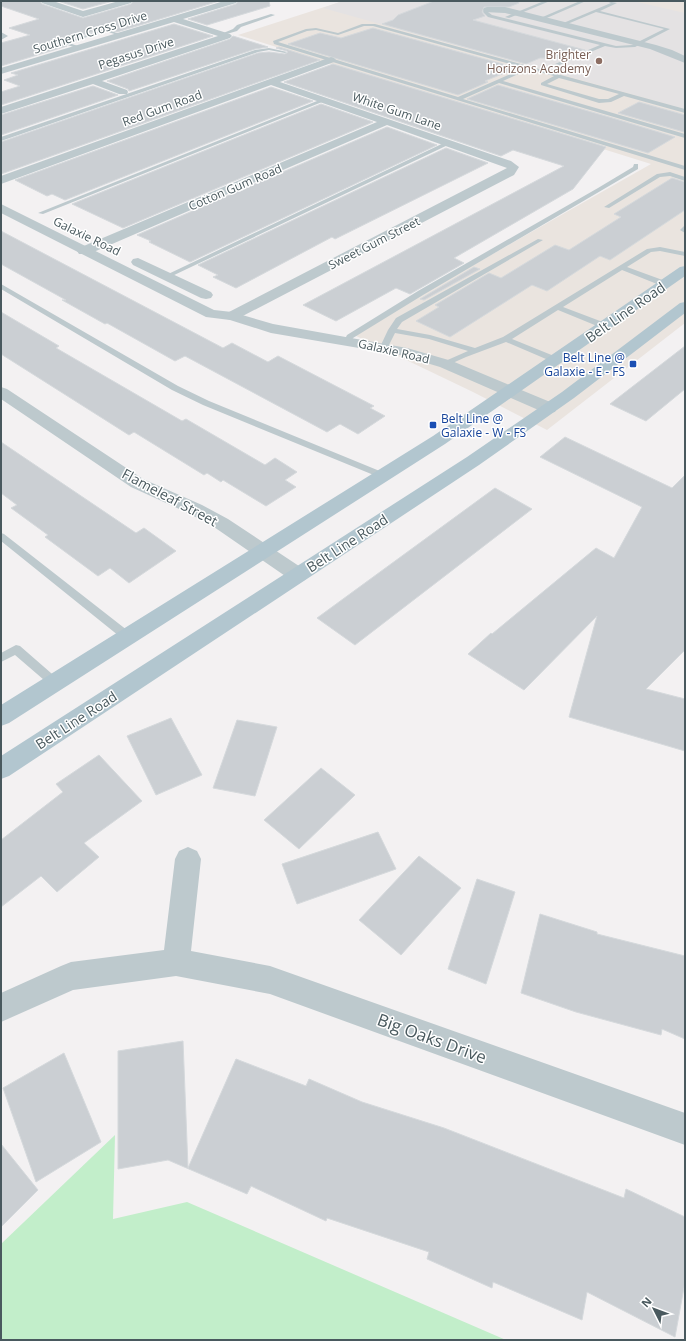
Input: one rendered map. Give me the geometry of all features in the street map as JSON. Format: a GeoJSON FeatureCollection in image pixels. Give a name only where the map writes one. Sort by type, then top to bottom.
{"type":"FeatureCollection","features":[{"type":"Feature","properties":{"kind":"main road","name":"Belt Line Road"},"geometry":{"type":"LineString","coordinates":[[1,717],[384,476],[510,392],[685,270]]}},
{"type":"Feature","properties":{"kind":"main road","name":"Belt Line Road"},"geometry":{"type":"LineString","coordinates":[[1,769],[298,576],[473,460],[549,408],[685,306]]}},
{"type":"Feature","properties":{"kind":"street"},"geometry":{"type":"LineString","coordinates":[[45,1],[83,14],[128,1]]}},
{"type":"Feature","properties":{"kind":"street","name":"Southern Cross Drive"},"geometry":{"type":"LineString","coordinates":[[1,71],[233,1]]}},
{"type":"Feature","properties":{"kind":"street"},"geometry":{"type":"LineString","coordinates":[[487,10],[498,9],[563,24],[669,52],[685,60]]}},
{"type":"Feature","properties":{"kind":"street","name":"Pegasus Drive"},"geometry":{"type":"LineString","coordinates":[[1,111],[227,36],[174,19]]}},
{"type":"Feature","properties":{"kind":"street","name":"Red Gum Road"},"geometry":{"type":"LineString","coordinates":[[1,180],[326,62]]}},
{"type":"Feature","properties":{"kind":"street"},"geometry":{"type":"LineString","coordinates":[[94,81],[123,92]]}},
{"type":"Feature","properties":{"kind":"street","name":"White Gum Lane"},"geometry":{"type":"LineString","coordinates":[[271,82],[507,163],[514,167]]}},
{"type":"Feature","properties":{"kind":"street","name":"Cotton Gum Road"},"geometry":{"type":"LineString","coordinates":[[84,251],[386,122]]}},
{"type":"Feature","properties":{"kind":"street","name":"Sweet Gum Street"},"geometry":{"type":"LineString","coordinates":[[232,316],[510,172],[514,167]]}},
{"type":"Feature","properties":{"kind":"street","name":"Galaxie Road"},"geometry":{"type":"LineString","coordinates":[[28,207],[55,220]]}},
{"type":"Feature","properties":{"kind":"street","name":"Galaxie Road"},"geometry":{"type":"LineString","coordinates":[[1,208],[211,314],[232,316],[271,328],[402,351],[446,364],[549,408]]}},
{"type":"Feature","properties":{"kind":"street","name":"Galaxie Road"},"geometry":{"type":"LineString","coordinates":[[88,237],[115,250]]}},
{"type":"Feature","properties":{"kind":"street","name":"Galaxie Road"},"geometry":{"type":"LineString","coordinates":[[128,257],[228,306],[232,316]]}},
{"type":"Feature","properties":{"kind":"street","name":"Flameleaf Street"},"geometry":{"type":"LineString","coordinates":[[1,392],[137,483],[195,509],[221,523],[298,576]]}},
{"type":"Feature","properties":{"kind":"street"},"geometry":{"type":"LineString","coordinates":[[176,962],[188,859]]}},
{"type":"Feature","properties":{"kind":"street","name":"Big Oaks Drive"},"geometry":{"type":"LineString","coordinates":[[1,1008],[70,976],[176,962],[270,980],[685,1129]]}},
{"type":"Feature","properties":{"kind":"lane"},"geometry":{"type":"LineString","coordinates":[[502,19],[548,1]]}},
{"type":"Feature","properties":{"kind":"lane"},"geometry":{"type":"LineString","coordinates":[[540,19],[584,1]]}},
{"type":"Feature","properties":{"kind":"lane"},"geometry":{"type":"LineString","coordinates":[[563,24],[616,3],[608,1]]}},
{"type":"Feature","properties":{"kind":"lane"},"geometry":{"type":"LineString","coordinates":[[487,10],[485,12],[486,14],[502,19],[603,45],[626,48],[668,29],[596,11]]}},
{"type":"Feature","properties":{"kind":"lane"},"geometry":{"type":"LineString","coordinates":[[223,34],[235,30],[238,26],[273,15]]}},
{"type":"Feature","properties":{"kind":"lane"},"geometry":{"type":"LineString","coordinates":[[326,62],[276,43],[275,41],[306,30],[316,30],[338,34],[364,25],[373,25],[685,111]]}},
{"type":"Feature","properties":{"kind":"lane"},"geometry":{"type":"LineString","coordinates":[[79,48],[64,43],[105,30],[121,35]]}},
{"type":"Feature","properties":{"kind":"lane"},"geometry":{"type":"LineString","coordinates":[[574,37],[588,31]]}},
{"type":"Feature","properties":{"kind":"lane"},"geometry":{"type":"LineString","coordinates":[[557,65],[603,45]]}},
{"type":"Feature","properties":{"kind":"lane"},"geometry":{"type":"LineString","coordinates":[[1,139],[257,51],[275,49],[458,99],[685,168]]}},
{"type":"Feature","properties":{"kind":"lane"},"geometry":{"type":"LineString","coordinates":[[458,99],[528,68]]}},
{"type":"Feature","properties":{"kind":"lane"},"geometry":{"type":"LineString","coordinates":[[558,76],[543,84],[599,101],[609,101],[624,94]]}},
{"type":"Feature","properties":{"kind":"lane"},"geometry":{"type":"LineString","coordinates":[[498,81],[685,136]]}},
{"type":"Feature","properties":{"kind":"lane"},"geometry":{"type":"LineString","coordinates":[[41,213],[324,100]]}},
{"type":"Feature","properties":{"kind":"lane"},"geometry":{"type":"LineString","coordinates":[[168,276],[448,143]]}},
{"type":"Feature","properties":{"kind":"lane"},"geometry":{"type":"LineString","coordinates":[[348,341],[350,337],[385,314],[570,208],[636,168],[636,165]]}},
{"type":"Feature","properties":{"kind":"lane"},"geometry":{"type":"LineString","coordinates":[[607,207],[659,175],[670,174],[685,179]]}},
{"type":"Feature","properties":{"kind":"lane"},"geometry":{"type":"LineString","coordinates":[[384,347],[392,330],[399,320],[540,240]]}},
{"type":"Feature","properties":{"kind":"lane"},"geometry":{"type":"LineString","coordinates":[[446,364],[474,350],[506,339],[649,250],[660,249],[685,254]]}},
{"type":"Feature","properties":{"kind":"lane"},"geometry":{"type":"LineString","coordinates":[[621,267],[665,284]]}},
{"type":"Feature","properties":{"kind":"lane"},"geometry":{"type":"LineString","coordinates":[[1,286],[175,388],[206,403],[384,476]]}},
{"type":"Feature","properties":{"kind":"lane"},"geometry":{"type":"LineString","coordinates":[[557,307],[605,326]]}},
{"type":"Feature","properties":{"kind":"lane"},"geometry":{"type":"LineString","coordinates":[[392,330],[430,337],[474,350]]}},
{"type":"Feature","properties":{"kind":"lane"},"geometry":{"type":"LineString","coordinates":[[506,339],[556,360]]}},
{"type":"Feature","properties":{"kind":"lane"},"geometry":{"type":"LineString","coordinates":[[1,536],[128,637]]}},
{"type":"Feature","properties":{"kind":"lane"},"geometry":{"type":"LineString","coordinates":[[1,658],[16,649],[55,684]]}},
{"type":"Feature","properties":{"kind":"shaded area"},"geometry":{"type":"Polygon","coordinates":[[[343,1],[685,1],[685,323],[547,430],[473,392],[352,334],[651,164],[238,35],[343,1]]]}},
{"type":"Feature","properties":{"kind":"shaded area","name":"Brighter Horizons Academy"},"geometry":{"type":"Polygon","coordinates":[[[343,1],[633,1],[685,13],[685,109],[323,8],[343,1]]]}},
{"type":"Feature","properties":{"kind":"green space"},"geometry":{"type":"Polygon","coordinates":[[[115,1135],[113,1219],[187,1202],[506,1340],[1,1340],[1,1244],[115,1135]]]}},
{"type":"Feature","properties":{"kind":"building"},"geometry":{"type":"Polygon","coordinates":[[[1,1],[40,1],[42,4],[83,18],[131,4],[133,1],[219,1],[117,32],[105,28],[61,42],[67,46],[1,66],[1,43],[30,35],[9,28],[39,19],[1,6],[1,1]]]}},
{"type":"Feature","properties":{"kind":"building"},"geometry":{"type":"Polygon","coordinates":[[[58,1],[113,1],[83,9],[58,1]]]}},
{"type":"Feature","properties":{"kind":"building"},"geometry":{"type":"Polygon","coordinates":[[[238,1],[269,1],[270,6],[207,25],[188,19],[236,4],[238,1]]]}},
{"type":"Feature","properties":{"kind":"building"},"geometry":{"type":"Polygon","coordinates":[[[434,1],[518,1],[519,3],[509,7],[484,7],[482,12],[485,16],[473,20],[585,50],[564,59],[540,58],[526,64],[382,24],[393,20],[398,15],[434,1]]]}},
{"type":"Feature","properties":{"kind":"building"},"geometry":{"type":"Polygon","coordinates":[[[174,24],[213,36],[1,105],[1,92],[20,86],[4,80],[18,75],[11,73],[174,24]]]}},
{"type":"Feature","properties":{"kind":"building"},"geometry":{"type":"Polygon","coordinates":[[[373,28],[517,68],[485,81],[488,82],[458,95],[288,44],[320,33],[341,38],[373,28]]]}},
{"type":"Feature","properties":{"kind":"building"},"geometry":{"type":"Polygon","coordinates":[[[233,36],[268,47],[255,49],[129,91],[128,89],[107,81],[230,39],[233,36]]]}},
{"type":"Feature","properties":{"kind":"building"},"geometry":{"type":"Polygon","coordinates":[[[279,47],[320,60],[1,174],[1,142],[258,53],[269,52],[285,54],[288,52],[276,48],[279,47]]]}},
{"type":"Feature","properties":{"kind":"building"},"geometry":{"type":"Polygon","coordinates":[[[333,64],[606,147],[573,189],[454,258],[464,263],[410,294],[396,288],[336,321],[303,305],[564,166],[513,150],[501,156],[284,82],[333,64]]]}},
{"type":"Feature","properties":{"kind":"building"},"geometry":{"type":"Polygon","coordinates":[[[498,85],[675,137],[648,153],[467,99],[498,85]]]}},
{"type":"Feature","properties":{"kind":"building"},"geometry":{"type":"Polygon","coordinates":[[[93,86],[118,95],[1,135],[1,115],[93,86]]]}},
{"type":"Feature","properties":{"kind":"building"},"geometry":{"type":"Polygon","coordinates":[[[271,87],[313,101],[65,200],[52,194],[47,196],[15,180],[271,87]]]}},
{"type":"Feature","properties":{"kind":"building"},"geometry":{"type":"Polygon","coordinates":[[[639,102],[685,115],[685,131],[684,132],[618,113],[639,102]]]}},
{"type":"Feature","properties":{"kind":"building"},"geometry":{"type":"Polygon","coordinates":[[[321,104],[373,122],[123,228],[72,204],[321,104]]]}},
{"type":"Feature","properties":{"kind":"building"},"geometry":{"type":"Polygon","coordinates":[[[387,127],[437,145],[190,262],[137,235],[387,127]]]}},
{"type":"Feature","properties":{"kind":"building"},"geometry":{"type":"Polygon","coordinates":[[[446,148],[488,163],[335,239],[332,237],[236,288],[213,277],[218,275],[198,265],[446,148]]]}},
{"type":"Feature","properties":{"kind":"building"},"geometry":{"type":"Polygon","coordinates":[[[672,178],[685,182],[685,210],[610,260],[600,256],[547,291],[532,285],[450,337],[416,321],[439,307],[435,305],[489,273],[501,278],[555,245],[569,250],[621,217],[614,214],[672,178]]]}},
{"type":"Feature","properties":{"kind":"building"},"geometry":{"type":"Polygon","coordinates":[[[1,231],[223,348],[232,343],[268,362],[278,356],[374,406],[370,408],[385,416],[358,434],[340,424],[327,432],[185,356],[175,361],[107,323],[105,324],[62,300],[66,300],[1,264],[1,231]]]}},
{"type":"Feature","properties":{"kind":"building"},"geometry":{"type":"Polygon","coordinates":[[[474,267],[480,269],[424,300],[420,299],[474,267]]]}},
{"type":"Feature","properties":{"kind":"building"},"geometry":{"type":"Polygon","coordinates":[[[1,312],[59,346],[56,348],[182,421],[186,419],[265,465],[275,458],[297,472],[285,480],[296,487],[266,506],[223,480],[221,482],[207,473],[204,475],[134,432],[129,435],[1,354],[1,312]]]}},
{"type":"Feature","properties":{"kind":"building"},"geometry":{"type":"Polygon","coordinates":[[[685,346],[685,389],[646,421],[610,404],[685,346]]]}},
{"type":"Feature","properties":{"kind":"building"},"geometry":{"type":"Polygon","coordinates":[[[565,437],[672,488],[685,475],[685,650],[646,689],[685,699],[685,751],[569,717],[597,616],[524,690],[468,654],[491,633],[492,634],[596,548],[614,558],[642,507],[540,457],[565,437]]]}},
{"type":"Feature","properties":{"kind":"building"},"geometry":{"type":"Polygon","coordinates":[[[1,442],[136,533],[144,528],[176,551],[129,583],[110,568],[98,576],[45,537],[48,535],[11,508],[17,505],[1,493],[1,442]]]}},
{"type":"Feature","properties":{"kind":"building"},"geometry":{"type":"Polygon","coordinates":[[[495,488],[532,509],[355,645],[317,618],[495,488]]]}},
{"type":"Feature","properties":{"kind":"building"},"geometry":{"type":"Polygon","coordinates":[[[171,718],[202,775],[156,795],[127,736],[171,718]]]}},
{"type":"Feature","properties":{"kind":"building"},"geometry":{"type":"Polygon","coordinates":[[[237,720],[277,727],[255,796],[213,788],[237,720]]]}},
{"type":"Feature","properties":{"kind":"building"},"geometry":{"type":"Polygon","coordinates":[[[99,755],[142,801],[84,843],[99,857],[57,892],[41,876],[1,907],[1,840],[63,792],[56,784],[99,755]]]}},
{"type":"Feature","properties":{"kind":"building"},"geometry":{"type":"Polygon","coordinates":[[[321,768],[355,795],[299,849],[264,820],[321,768]]]}},
{"type":"Feature","properties":{"kind":"building"},"geometry":{"type":"Polygon","coordinates":[[[378,832],[396,869],[297,904],[282,864],[378,832]]]}},
{"type":"Feature","properties":{"kind":"building"},"geometry":{"type":"Polygon","coordinates":[[[419,856],[461,888],[401,955],[359,920],[419,856]]]}},
{"type":"Feature","properties":{"kind":"building"},"geometry":{"type":"Polygon","coordinates":[[[477,879],[515,892],[486,984],[448,969],[477,879]]]}},
{"type":"Feature","properties":{"kind":"building"},"geometry":{"type":"Polygon","coordinates":[[[540,914],[597,932],[597,934],[685,956],[685,1039],[662,1029],[661,1035],[576,1012],[521,993],[540,914]]]}},
{"type":"Feature","properties":{"kind":"building"},"geometry":{"type":"Polygon","coordinates":[[[183,1041],[188,1168],[236,1059],[306,1086],[309,1079],[362,1102],[444,1128],[624,1198],[626,1189],[685,1217],[685,1282],[675,1337],[587,1292],[582,1320],[493,1282],[492,1288],[427,1259],[429,1252],[327,1218],[326,1221],[251,1186],[247,1194],[168,1160],[118,1169],[118,1051],[183,1041]]]}},
{"type":"Feature","properties":{"kind":"building"},"geometry":{"type":"Polygon","coordinates":[[[64,1053],[101,1142],[36,1182],[3,1088],[64,1053]]]}},
{"type":"Feature","properties":{"kind":"building"},"geometry":{"type":"Polygon","coordinates":[[[1,1144],[38,1190],[1,1227],[1,1144]]]}},
{"type":"Feature","properties":{"kind":"place","name":"Brighter Horizons Academy"},"geometry":{"type":"Point","coordinates":[599,61]}},
{"type":"Feature","properties":{"kind":"place","name":"Belt Line @ Galaxie - E - FS"},"geometry":{"type":"Point","coordinates":[633,364]}},
{"type":"Feature","properties":{"kind":"place","name":"Belt Line @ Galaxie - W - FS"},"geometry":{"type":"Point","coordinates":[433,425]}}]}
